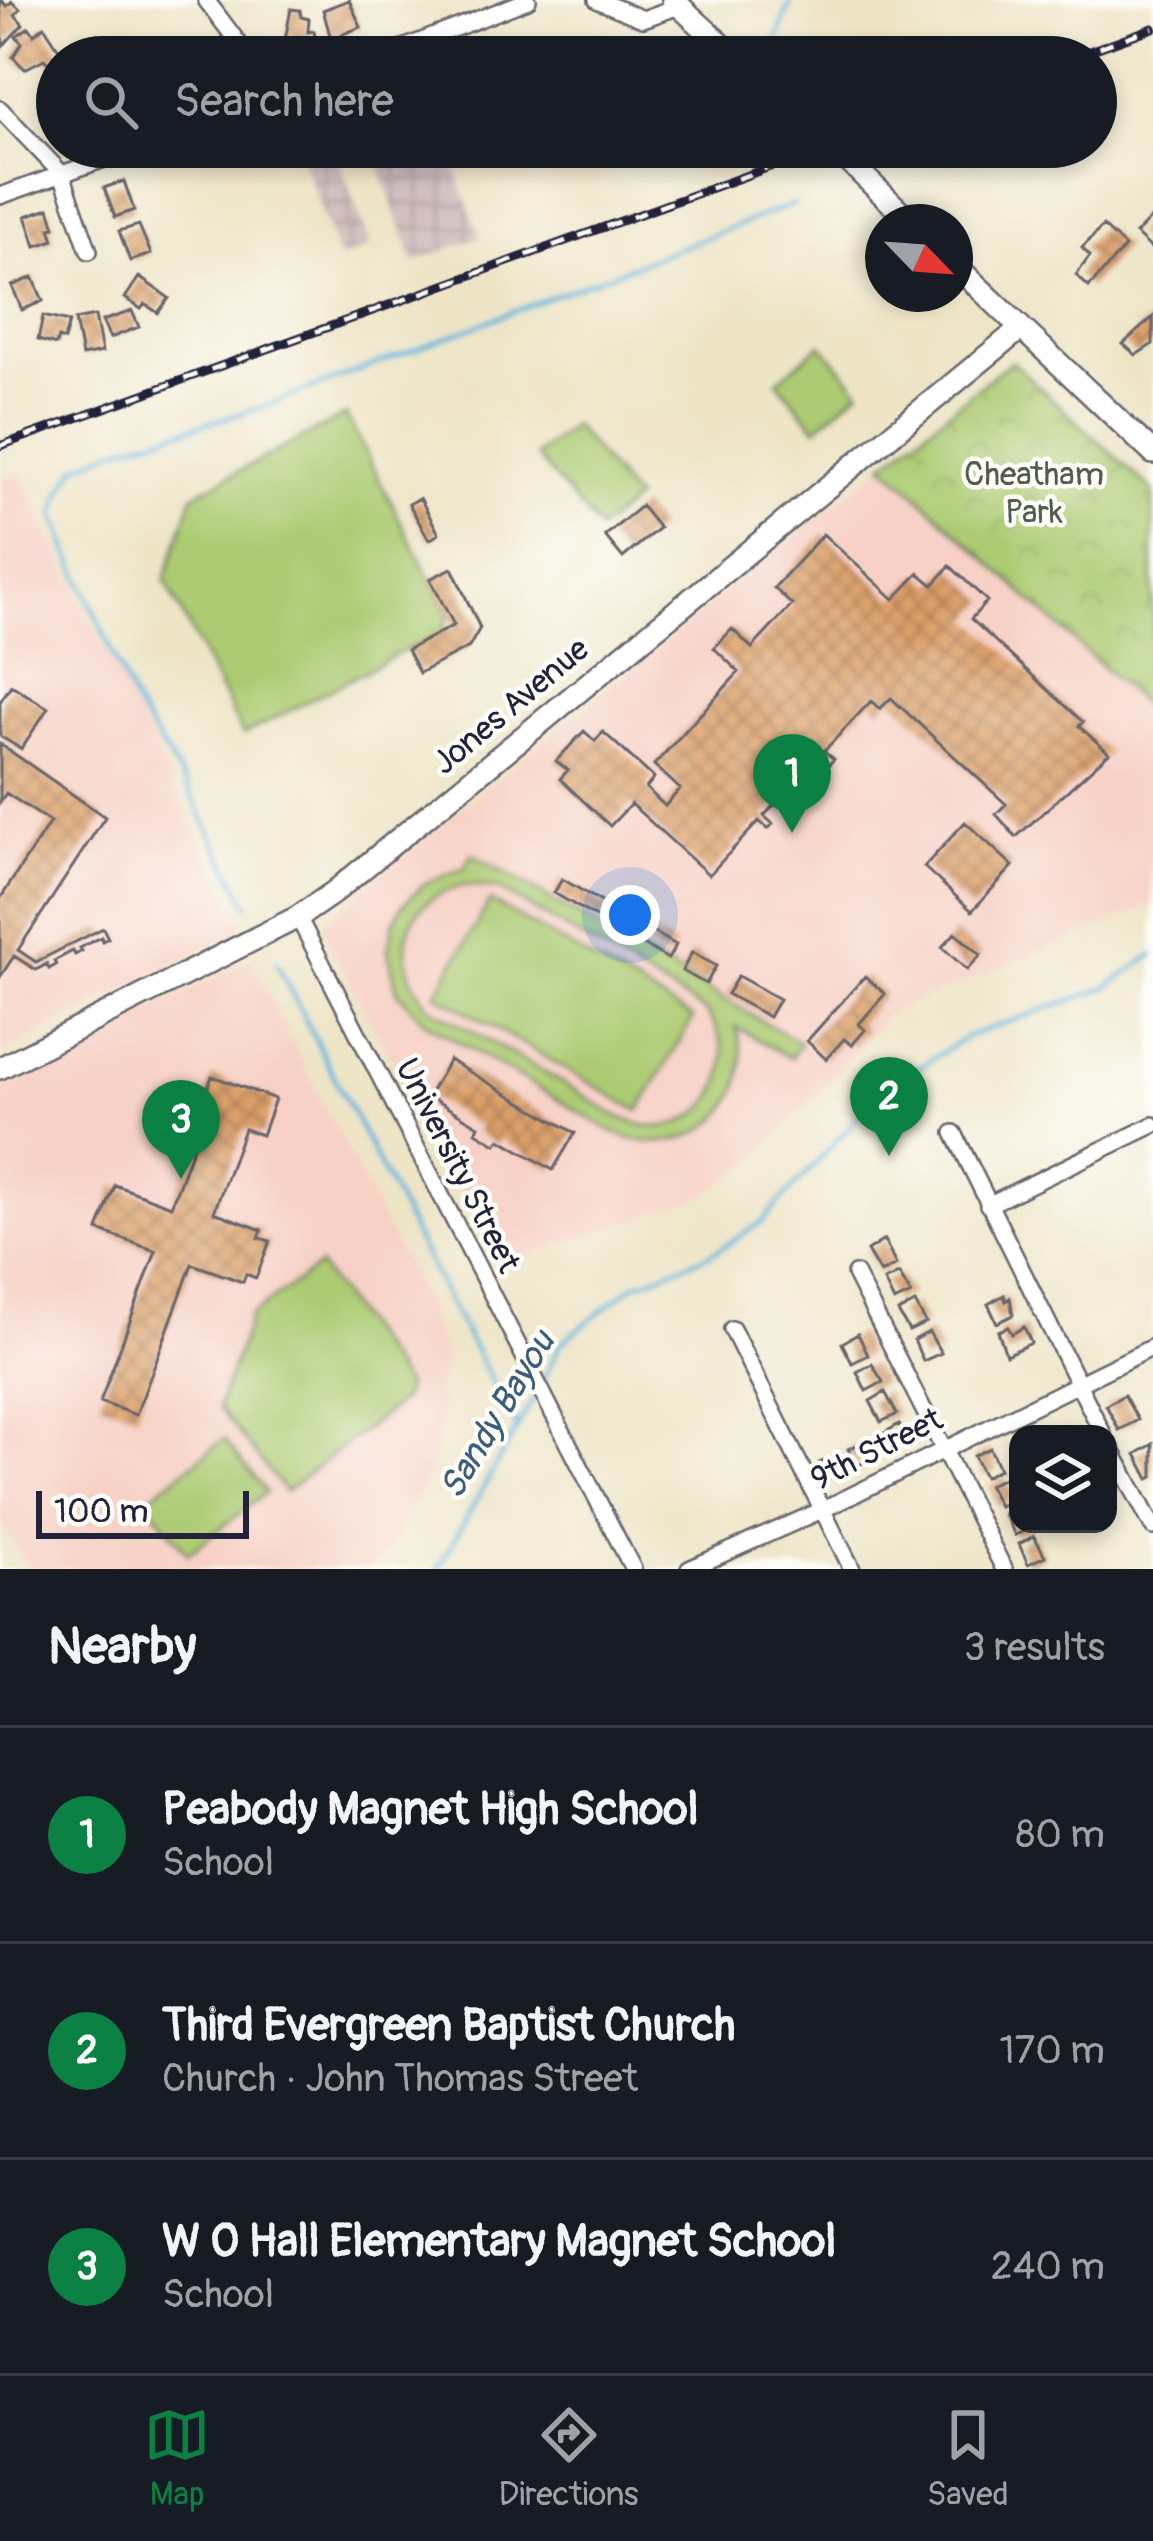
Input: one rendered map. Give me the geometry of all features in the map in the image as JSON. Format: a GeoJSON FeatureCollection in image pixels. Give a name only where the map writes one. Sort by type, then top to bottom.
{"type":"FeatureCollection","features":[{"type":"Feature","properties":{"kind":"street"},"geometry":{"type":"LineString","coordinates":[[206,0],[233,36]]}},
{"type":"Feature","properties":{"kind":"street"},"geometry":{"type":"LineString","coordinates":[[435,36],[529,0]]}},
{"type":"Feature","properties":{"kind":"street"},"geometry":{"type":"LineString","coordinates":[[597,0],[643,20],[676,3],[712,36]]}},
{"type":"Feature","properties":{"kind":"street"},"geometry":{"type":"LineString","coordinates":[[0,109],[36,147]]}},
{"type":"Feature","properties":{"kind":"street"},"geometry":{"type":"LineString","coordinates":[[55,168],[89,250]]}},
{"type":"Feature","properties":{"kind":"street"},"geometry":{"type":"LineString","coordinates":[[0,196],[81,168]]}},
{"type":"Feature","properties":{"kind":"street"},"geometry":{"type":"LineString","coordinates":[[856,168],[893,204]]}},
{"type":"Feature","properties":{"kind":"street"},"geometry":{"type":"LineString","coordinates":[[973,283],[1153,453]]}},
{"type":"Feature","properties":{"kind":"street","name":"Jones Avenue"},"geometry":{"type":"LineString","coordinates":[[0,1068],[298,917],[374,860],[1020,329]]}},
{"type":"Feature","properties":{"kind":"street","name":"University Street"},"geometry":{"type":"LineString","coordinates":[[298,917],[633,1569]]}},
{"type":"Feature","properties":{"kind":"street"},"geometry":{"type":"LineString","coordinates":[[988,1205],[1153,1124]]}},
{"type":"Feature","properties":{"kind":"street"},"geometry":{"type":"LineString","coordinates":[[954,1133],[1098,1425]]}},
{"type":"Feature","properties":{"kind":"street"},"geometry":{"type":"LineString","coordinates":[[855,1274],[1004,1569]]}},
{"type":"Feature","properties":{"kind":"street"},"geometry":{"type":"LineString","coordinates":[[732,1329],[852,1569]]}},
{"type":"Feature","properties":{"kind":"street","name":"9th Street"},"geometry":{"type":"LineString","coordinates":[[689,1569],[820,1511],[1153,1347]]}},
{"type":"Feature","properties":{"kind":"street"},"geometry":{"type":"LineString","coordinates":[[1117,1460],[1153,1527]]}},
{"type":"Feature","properties":{"kind":"shaded area"},"geometry":{"type":"Polygon","coordinates":[[[305,168],[342,168],[371,247],[339,259],[305,168]]]}},
{"type":"Feature","properties":{"kind":"shaded area"},"geometry":{"type":"Polygon","coordinates":[[[380,168],[455,168],[480,237],[414,262],[380,168]]]}},
{"type":"Feature","properties":{"kind":"shaded area"},"geometry":{"type":"Polygon","coordinates":[[[884,464],[1153,714],[1153,905],[887,1014],[745,1168],[700,1198],[499,1264],[322,928],[519,760],[884,464]]]}},
{"type":"Feature","properties":{"kind":"shaded area"},"geometry":{"type":"Polygon","coordinates":[[[19,472],[244,928],[0,1054],[0,479],[19,472]]]}},
{"type":"Feature","properties":{"kind":"shaded area"},"geometry":{"type":"Polygon","coordinates":[[[250,959],[427,1307],[445,1362],[438,1389],[441,1424],[431,1471],[389,1549],[371,1569],[27,1569],[0,1519],[0,1086],[250,959]]]}},
{"type":"Feature","properties":{"kind":"green space"},"geometry":{"type":"Polygon","coordinates":[[[821,344],[860,390],[816,428],[777,381],[821,344]]]}},
{"type":"Feature","properties":{"kind":"green space","name":"Cheatham Park"},"geometry":{"type":"Polygon","coordinates":[[[1011,361],[1153,491],[1153,714],[884,464],[1011,361]]]}},
{"type":"Feature","properties":{"kind":"green space"},"geometry":{"type":"Polygon","coordinates":[[[346,415],[449,615],[442,631],[243,735],[165,580],[193,495],[346,415]]]}},
{"type":"Feature","properties":{"kind":"green space"},"geometry":{"type":"Polygon","coordinates":[[[573,425],[635,499],[599,530],[536,456],[573,425]]]}},
{"type":"Feature","properties":{"kind":"green space"},"geometry":{"type":"Polygon","coordinates":[[[472,854],[800,1043],[791,1058],[736,1027],[742,1056],[739,1082],[729,1105],[713,1123],[667,1142],[641,1141],[613,1132],[426,1023],[397,991],[388,950],[402,906],[425,883],[464,868],[472,854]],[[466,885],[444,892],[415,917],[408,933],[409,970],[430,1007],[629,1121],[669,1125],[706,1106],[721,1079],[724,1059],[717,1030],[706,1012],[499,889],[466,885]]]}},
{"type":"Feature","properties":{"kind":"green space"},"geometry":{"type":"Polygon","coordinates":[[[490,901],[693,1018],[639,1111],[436,994],[490,901]]]}},
{"type":"Feature","properties":{"kind":"green space"},"geometry":{"type":"Polygon","coordinates":[[[319,1266],[406,1386],[402,1400],[285,1492],[218,1407],[251,1315],[319,1266]]]}},
{"type":"Feature","properties":{"kind":"green space"},"geometry":{"type":"Polygon","coordinates":[[[224,1439],[266,1492],[188,1554],[146,1500],[224,1439]]]}},
{"type":"Feature","properties":{"kind":"building"},"geometry":{"type":"Polygon","coordinates":[[[0,0],[7,6],[12,1],[20,9],[15,15],[23,24],[3,46],[0,0]]]}},
{"type":"Feature","properties":{"kind":"building"},"geometry":{"type":"Polygon","coordinates":[[[349,0],[361,27],[330,36],[323,10],[349,0]]]}},
{"type":"Feature","properties":{"kind":"building"},"geometry":{"type":"Polygon","coordinates":[[[291,9],[300,10],[301,17],[309,19],[308,32],[314,31],[315,36],[286,36],[291,9]]]}},
{"type":"Feature","properties":{"kind":"building"},"geometry":{"type":"Polygon","coordinates":[[[44,26],[50,36],[36,36],[36,63],[25,69],[13,57],[22,43],[16,36],[29,27],[34,34],[44,26]]]}},
{"type":"Feature","properties":{"kind":"building"},"geometry":{"type":"Polygon","coordinates":[[[124,181],[134,210],[115,217],[104,188],[124,181]]]}},
{"type":"Feature","properties":{"kind":"building"},"geometry":{"type":"Polygon","coordinates":[[[49,208],[54,240],[36,246],[26,216],[49,208]]]}},
{"type":"Feature","properties":{"kind":"building"},"geometry":{"type":"Polygon","coordinates":[[[1153,216],[1153,250],[1136,234],[1153,216]]]}},
{"type":"Feature","properties":{"kind":"building"},"geometry":{"type":"Polygon","coordinates":[[[139,225],[151,254],[130,261],[119,231],[139,225]]]}},
{"type":"Feature","properties":{"kind":"building"},"geometry":{"type":"Polygon","coordinates":[[[1103,226],[1125,247],[1089,287],[1076,275],[1090,256],[1082,248],[1103,226]]]}},
{"type":"Feature","properties":{"kind":"building"},"geometry":{"type":"Polygon","coordinates":[[[33,277],[43,301],[22,310],[12,286],[33,277]]]}},
{"type":"Feature","properties":{"kind":"building"},"geometry":{"type":"Polygon","coordinates":[[[139,277],[169,298],[158,313],[125,298],[139,277]]]}},
{"type":"Feature","properties":{"kind":"building"},"geometry":{"type":"Polygon","coordinates":[[[132,311],[139,327],[110,338],[102,321],[132,311]]]}},
{"type":"Feature","properties":{"kind":"building"},"geometry":{"type":"Polygon","coordinates":[[[43,316],[69,322],[64,340],[58,338],[56,345],[38,340],[43,316]]]}},
{"type":"Feature","properties":{"kind":"building"},"geometry":{"type":"Polygon","coordinates":[[[95,316],[102,352],[82,356],[75,320],[95,316]]]}},
{"type":"Feature","properties":{"kind":"building"},"geometry":{"type":"Polygon","coordinates":[[[1153,317],[1153,344],[1136,355],[1123,344],[1153,317]]]}},
{"type":"Feature","properties":{"kind":"building"},"geometry":{"type":"Polygon","coordinates":[[[420,498],[439,534],[429,540],[409,504],[420,498]]]}},
{"type":"Feature","properties":{"kind":"building"},"geometry":{"type":"Polygon","coordinates":[[[641,506],[659,528],[623,558],[605,536],[641,506]]]}},
{"type":"Feature","properties":{"kind":"building"},"geometry":{"type":"Polygon","coordinates":[[[823,534],[894,599],[919,573],[933,585],[950,566],[987,601],[971,619],[1083,722],[1079,726],[1109,753],[1016,837],[996,814],[1006,804],[891,698],[880,709],[871,701],[824,751],[834,759],[824,769],[815,761],[764,816],[773,824],[768,829],[759,821],[709,875],[631,804],[610,826],[560,779],[568,770],[556,761],[584,731],[595,741],[603,732],[654,778],[646,788],[665,806],[680,789],[654,765],[739,672],[714,648],[732,629],[752,648],[792,605],[774,588],[823,534]]]}},
{"type":"Feature","properties":{"kind":"building"},"geometry":{"type":"Polygon","coordinates":[[[452,568],[480,628],[469,647],[419,673],[407,650],[454,625],[430,579],[452,568]]]}},
{"type":"Feature","properties":{"kind":"building"},"geometry":{"type":"Polygon","coordinates":[[[11,685],[48,708],[21,749],[0,736],[0,702],[11,685]]]}},
{"type":"Feature","properties":{"kind":"building"},"geometry":{"type":"Polygon","coordinates":[[[0,744],[105,817],[18,950],[36,962],[103,928],[108,938],[102,941],[101,937],[75,955],[73,951],[49,969],[47,964],[36,970],[14,956],[0,977],[0,899],[50,822],[6,793],[0,802],[0,744]]]}},
{"type":"Feature","properties":{"kind":"building"},"geometry":{"type":"Polygon","coordinates":[[[965,822],[1013,866],[972,911],[924,867],[965,822]]]}},
{"type":"Feature","properties":{"kind":"building"},"geometry":{"type":"Polygon","coordinates":[[[562,879],[676,945],[668,959],[554,893],[562,879]]]}},
{"type":"Feature","properties":{"kind":"building"},"geometry":{"type":"Polygon","coordinates":[[[955,933],[981,955],[967,970],[942,947],[955,933]]]}},
{"type":"Feature","properties":{"kind":"building"},"geometry":{"type":"Polygon","coordinates":[[[692,952],[716,966],[706,984],[682,971],[692,952]]]}},
{"type":"Feature","properties":{"kind":"building"},"geometry":{"type":"Polygon","coordinates":[[[738,976],[779,999],[769,1017],[727,994],[738,976]]]}},
{"type":"Feature","properties":{"kind":"building"},"geometry":{"type":"Polygon","coordinates":[[[865,976],[885,994],[859,1024],[865,1030],[852,1045],[844,1039],[826,1059],[807,1041],[865,976]]]}},
{"type":"Feature","properties":{"kind":"building"},"geometry":{"type":"Polygon","coordinates":[[[449,1060],[575,1133],[553,1170],[500,1139],[496,1144],[476,1132],[479,1126],[428,1096],[449,1060]]]}},
{"type":"Feature","properties":{"kind":"building"},"geometry":{"type":"Polygon","coordinates":[[[212,1076],[275,1099],[262,1135],[244,1129],[214,1212],[262,1230],[259,1238],[270,1241],[256,1278],[246,1274],[243,1282],[192,1264],[136,1415],[100,1402],[156,1251],[98,1230],[115,1185],[171,1206],[205,1114],[199,1112],[212,1076]]]}},
{"type":"Feature","properties":{"kind":"building"},"geometry":{"type":"Polygon","coordinates":[[[884,1240],[896,1265],[880,1273],[867,1251],[884,1240]]]}},
{"type":"Feature","properties":{"kind":"building"},"geometry":{"type":"Polygon","coordinates":[[[899,1274],[911,1294],[894,1302],[884,1281],[899,1274]]]}},
{"type":"Feature","properties":{"kind":"building"},"geometry":{"type":"Polygon","coordinates":[[[1004,1295],[1006,1301],[1010,1298],[1013,1315],[997,1323],[988,1304],[1004,1295]]]}},
{"type":"Feature","properties":{"kind":"building"},"geometry":{"type":"Polygon","coordinates":[[[915,1303],[926,1323],[909,1331],[898,1312],[915,1303]]]}},
{"type":"Feature","properties":{"kind":"building"},"geometry":{"type":"Polygon","coordinates":[[[1008,1327],[1012,1334],[1024,1327],[1031,1343],[1006,1355],[998,1331],[1008,1327]]]}},
{"type":"Feature","properties":{"kind":"building"},"geometry":{"type":"Polygon","coordinates":[[[929,1332],[941,1353],[923,1361],[914,1340],[929,1332]]]}},
{"type":"Feature","properties":{"kind":"building"},"geometry":{"type":"Polygon","coordinates":[[[858,1334],[868,1355],[852,1363],[842,1343],[858,1334]]]}},
{"type":"Feature","properties":{"kind":"building"},"geometry":{"type":"Polygon","coordinates":[[[872,1364],[883,1382],[866,1391],[857,1372],[872,1364]]]}},
{"type":"Feature","properties":{"kind":"building"},"geometry":{"type":"Polygon","coordinates":[[[885,1392],[897,1414],[881,1422],[870,1401],[885,1392]]]}},
{"type":"Feature","properties":{"kind":"building"},"geometry":{"type":"Polygon","coordinates":[[[1124,1395],[1138,1420],[1119,1430],[1106,1405],[1124,1395]]]}},
{"type":"Feature","properties":{"kind":"building"},"geometry":{"type":"Polygon","coordinates":[[[899,1424],[907,1441],[886,1451],[878,1437],[899,1424]]]}},
{"type":"Feature","properties":{"kind":"building"},"geometry":{"type":"Polygon","coordinates":[[[870,1439],[877,1455],[857,1466],[848,1449],[870,1439]]]}},
{"type":"Feature","properties":{"kind":"building"},"geometry":{"type":"Polygon","coordinates":[[[1153,1444],[1153,1477],[1149,1479],[1136,1454],[1153,1444]]]}},
{"type":"Feature","properties":{"kind":"building"},"geometry":{"type":"Polygon","coordinates":[[[990,1448],[999,1469],[984,1477],[974,1456],[990,1448]]]}},
{"type":"Feature","properties":{"kind":"building"},"geometry":{"type":"Polygon","coordinates":[[[841,1454],[848,1469],[828,1479],[819,1463],[841,1454]]]}},
{"type":"Feature","properties":{"kind":"building"},"geometry":{"type":"Polygon","coordinates":[[[1004,1478],[1009,1501],[999,1506],[988,1485],[1004,1478]]]}},
{"type":"Feature","properties":{"kind":"building"},"geometry":{"type":"Polygon","coordinates":[[[1034,1536],[1045,1556],[1028,1564],[1019,1544],[1034,1536]]]}},
{"type":"Feature","properties":{"kind":"waterway"},"geometry":{"type":"LineString","coordinates":[[778,36],[791,0]]}},
{"type":"Feature","properties":{"kind":"waterway"},"geometry":{"type":"LineString","coordinates":[[248,905],[185,783],[135,705],[71,558],[55,515],[62,491],[77,467],[116,449],[264,407],[794,204]]}},
{"type":"Feature","properties":{"kind":"waterway","name":"Sandy Bayou"},"geometry":{"type":"LineString","coordinates":[[542,1382],[561,1343],[634,1285],[711,1254],[761,1223],[882,1091],[968,1036],[1106,988],[1153,955]]}},
{"type":"Feature","properties":{"kind":"waterway"},"geometry":{"type":"LineString","coordinates":[[277,964],[518,1429]]}},
{"type":"Feature","properties":{"kind":"waterway","name":"Sandy Bayou"},"geometry":{"type":"LineString","coordinates":[[438,1569],[537,1392]]}},
{"type":"Feature","properties":{"kind":"railway"},"geometry":{"type":"LineString","coordinates":[[1117,41],[1153,28]]}},
{"type":"Feature","properties":{"kind":"railway"},"geometry":{"type":"LineString","coordinates":[[0,446],[767,168]]}},
{"type":"Feature","properties":{"kind":"place","name":"Peabody Magnet High School"},"geometry":{"type":"Point","coordinates":[792,833]}},
{"type":"Feature","properties":{"kind":"place","name":"Third Evergreen Baptist Church"},"geometry":{"type":"Point","coordinates":[889,1156]}},
{"type":"Feature","properties":{"kind":"place","name":"W O Hall Elementary Magnet School"},"geometry":{"type":"Point","coordinates":[181,1179]}}]}
